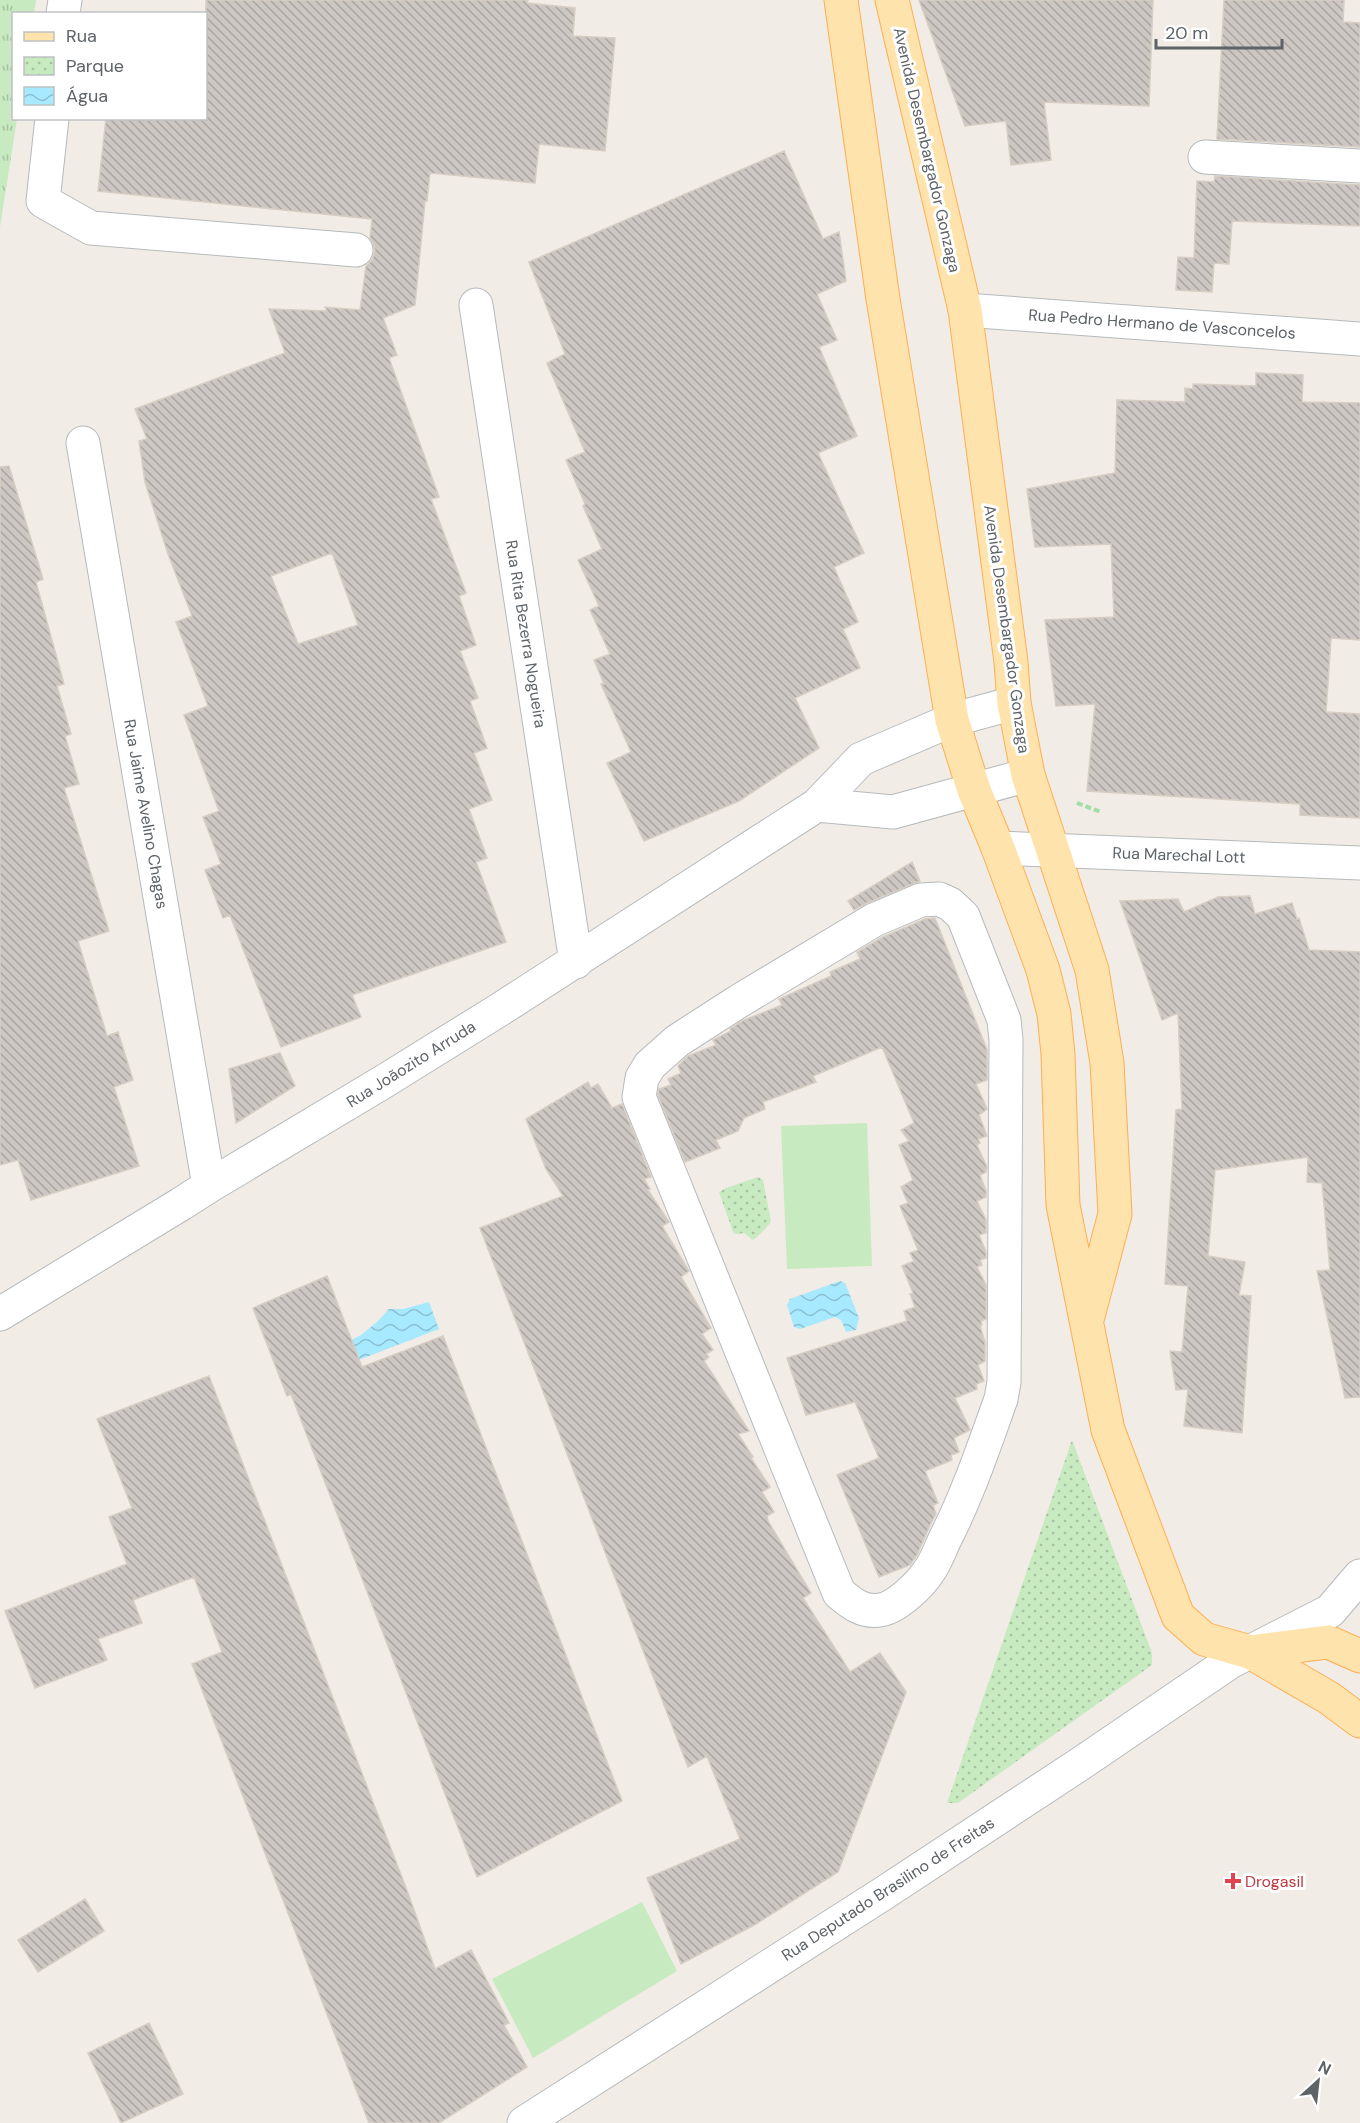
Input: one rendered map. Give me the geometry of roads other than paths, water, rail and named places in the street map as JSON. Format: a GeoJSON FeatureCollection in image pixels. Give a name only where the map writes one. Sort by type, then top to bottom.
{"type":"FeatureCollection","features":[{"type":"Feature","properties":{"kind":"main road","name":"Avenida Desembargador Gonzaga"},"geometry":{"type":"LineString","coordinates":[[841,0],[883,299],[952,720],[974,790],[998,848],[1042,970],[1054,1014],[1058,1054],[1063,1205],[1108,1430],[1178,1616],[1204,1639],[1250,1652]]}},
{"type":"Feature","properties":{"kind":"main road","name":"Avenida Desembargador Gonzaga"},"geometry":{"type":"LineString","coordinates":[[892,0],[965,310],[1011,662],[1014,703],[1028,776],[1092,970],[1107,1063],[1115,1214],[1086,1323]]}},
{"type":"Feature","properties":{"kind":"main road"},"geometry":{"type":"LineString","coordinates":[[1250,1652],[1328,1641],[1360,1656]]}},
{"type":"Feature","properties":{"kind":"main road"},"geometry":{"type":"LineString","coordinates":[[1250,1652],[1329,1698],[1360,1721]]}},
{"type":"Feature","properties":{"kind":"street"},"geometry":{"type":"LineString","coordinates":[[52,120],[42,201],[91,228],[356,250]]}},
{"type":"Feature","properties":{"kind":"street"},"geometry":{"type":"LineString","coordinates":[[1205,157],[1360,166]]}},
{"type":"Feature","properties":{"kind":"street","name":"Rua Rita Bezerra Nogueira"},"geometry":{"type":"LineString","coordinates":[[476,306],[576,962]]}},
{"type":"Feature","properties":{"kind":"street","name":"Rua Pedro Hermano de Vasconcelos"},"geometry":{"type":"LineString","coordinates":[[965,310],[1360,339]]}},
{"type":"Feature","properties":{"kind":"street","name":"Rua Jaime Avelino Chagas"},"geometry":{"type":"LineString","coordinates":[[83,442],[209,1186]]}},
{"type":"Feature","properties":{"kind":"street","name":"Rua Joãozito Arruda"},"geometry":{"type":"LineString","coordinates":[[0,1314],[576,962],[817,805],[861,759],[952,720],[1014,703]]}},
{"type":"Feature","properties":{"kind":"street"},"geometry":{"type":"LineString","coordinates":[[817,805],[893,812],[1028,776]]}},
{"type":"Feature","properties":{"kind":"street","name":"Rua Marechal Lott"},"geometry":{"type":"LineString","coordinates":[[998,848],[1360,863]]}},
{"type":"Feature","properties":{"kind":"street"},"geometry":{"type":"LineString","coordinates":[[939,899],[950,904],[963,916],[1004,1020],[1006,1040],[1005,1363],[1002,1399],[956,1518],[930,1570],[915,1588],[881,1610],[856,1607],[840,1593],[639,1097],[642,1078],[650,1065],[677,1041],[874,920],[921,900],[939,899]]}},
{"type":"Feature","properties":{"kind":"street","name":"Rua Deputado Brasilino de Freitas"},"geometry":{"type":"LineString","coordinates":[[524,2123],[894,1886],[1080,1764],[1202,1680],[1250,1652],[1330,1611],[1360,1576]]}},
{"type":"Feature","properties":{"kind":"water"},"geometry":{"type":"Polygon","coordinates":[[[840,1281],[845,1283],[859,1318],[856,1330],[846,1332],[841,1320],[835,1317],[800,1329],[794,1327],[787,1305],[790,1299],[840,1281]]]}},
{"type":"Feature","properties":{"kind":"water"},"geometry":{"type":"Polygon","coordinates":[[[429,1302],[439,1329],[330,1371],[349,1341],[361,1335],[389,1309],[403,1309],[429,1302]]]}},
{"type":"Feature","properties":{"kind":"place","name":"Drogasil"},"geometry":{"type":"Point","coordinates":[1233,1881]}}]}
